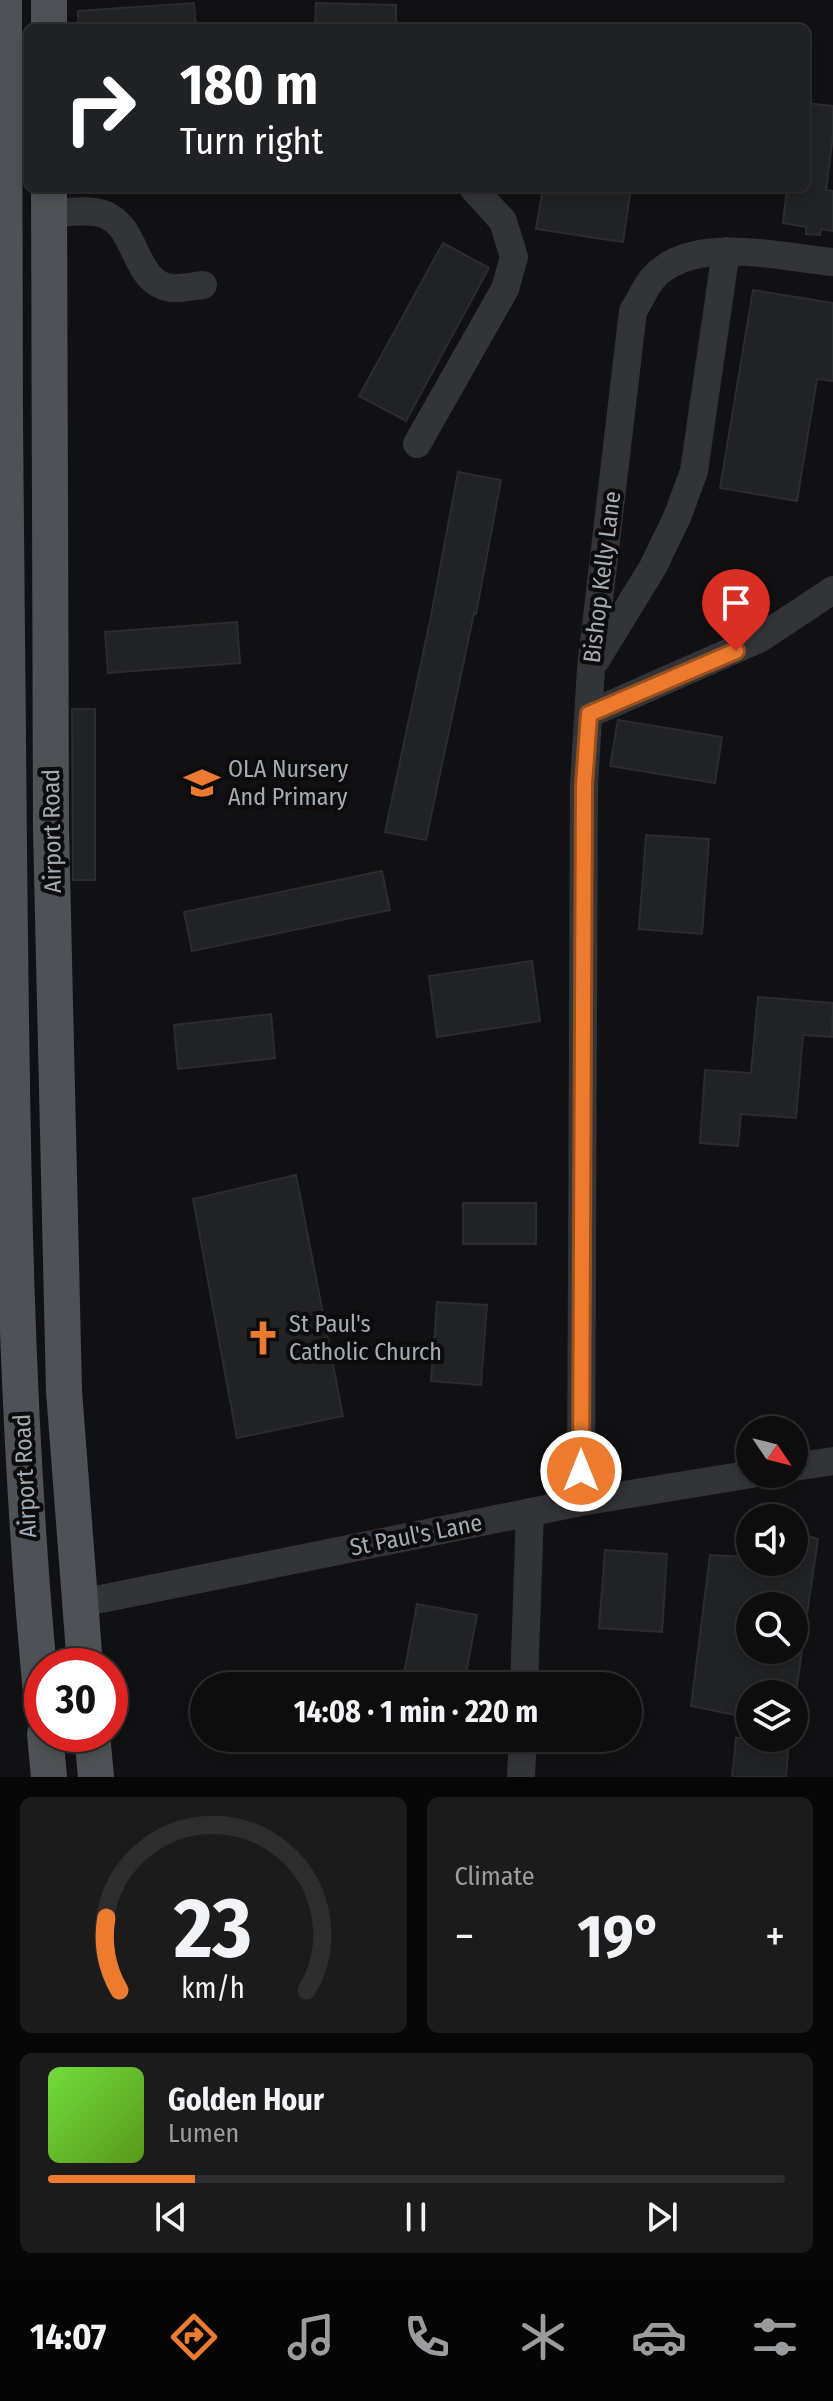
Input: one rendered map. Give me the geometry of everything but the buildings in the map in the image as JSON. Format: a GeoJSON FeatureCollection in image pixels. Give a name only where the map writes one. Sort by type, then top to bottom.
{"type":"FeatureCollection","features":[{"type":"Feature","properties":{"kind":"main road","name":"Airport Road"},"geometry":{"type":"LineString","coordinates":[[4,0],[3,540],[13,1221],[10,1355],[37,1648]]}},
{"type":"Feature","properties":{"kind":"main road"},"geometry":{"type":"LineString","coordinates":[[49,0],[49,24]]}},
{"type":"Feature","properties":{"kind":"main road","name":"Airport Road"},"geometry":{"type":"LineString","coordinates":[[49,200],[51,799],[63,1375],[84,1648]]}},
{"type":"Feature","properties":{"kind":"main road"},"geometry":{"type":"LineString","coordinates":[[47,1752],[49,1777]]}},
{"type":"Feature","properties":{"kind":"main road"},"geometry":{"type":"LineString","coordinates":[[94,1752],[96,1777]]}},
{"type":"Feature","properties":{"kind":"street"},"geometry":{"type":"LineString","coordinates":[[417,444],[505,289],[514,257],[503,221],[477,192]]}},
{"type":"Feature","properties":{"kind":"street"},"geometry":{"type":"LineString","coordinates":[[49,200],[104,214],[122,225],[140,264],[157,283],[171,288],[203,285]]}},
{"type":"Feature","properties":{"kind":"street"},"geometry":{"type":"LineString","coordinates":[[591,668],[653,567],[678,515],[694,471],[726,251]]}},
{"type":"Feature","properties":{"kind":"street","name":"Bishop Kelly Lane"},"geometry":{"type":"LineString","coordinates":[[581,1502],[584,785],[591,668],[633,311],[653,278],[687,255],[726,251],[833,262]]}},
{"type":"Feature","properties":{"kind":"street"},"geometry":{"type":"LineString","coordinates":[[589,714],[759,639],[833,590]]}},
{"type":"Feature","properties":{"kind":"street"},"geometry":{"type":"LineString","coordinates":[[808,1465],[833,1461]]}},
{"type":"Feature","properties":{"kind":"street","name":"St Paul's Lane"},"geometry":{"type":"LineString","coordinates":[[81,1603],[581,1502],[736,1477]]}},
{"type":"Feature","properties":{"kind":"street"},"geometry":{"type":"LineString","coordinates":[[524,1672],[530,1512]]}},
{"type":"Feature","properties":{"kind":"street"},"geometry":{"type":"LineString","coordinates":[[521,1777],[522,1752]]}},
{"type":"Feature","properties":{"kind":"place","name":"OLA Nursery And Primary"},"geometry":{"type":"Point","coordinates":[202,783]}},
{"type":"Feature","properties":{"kind":"place","name":"St Paul's Catholic Church"},"geometry":{"type":"Point","coordinates":[263,1338]}},
{"type":"Feature","properties":{"kind":"route"},"geometry":{"type":"LineString","coordinates":[[581,1471],[584,785],[589,714],[736,651]]}}]}
